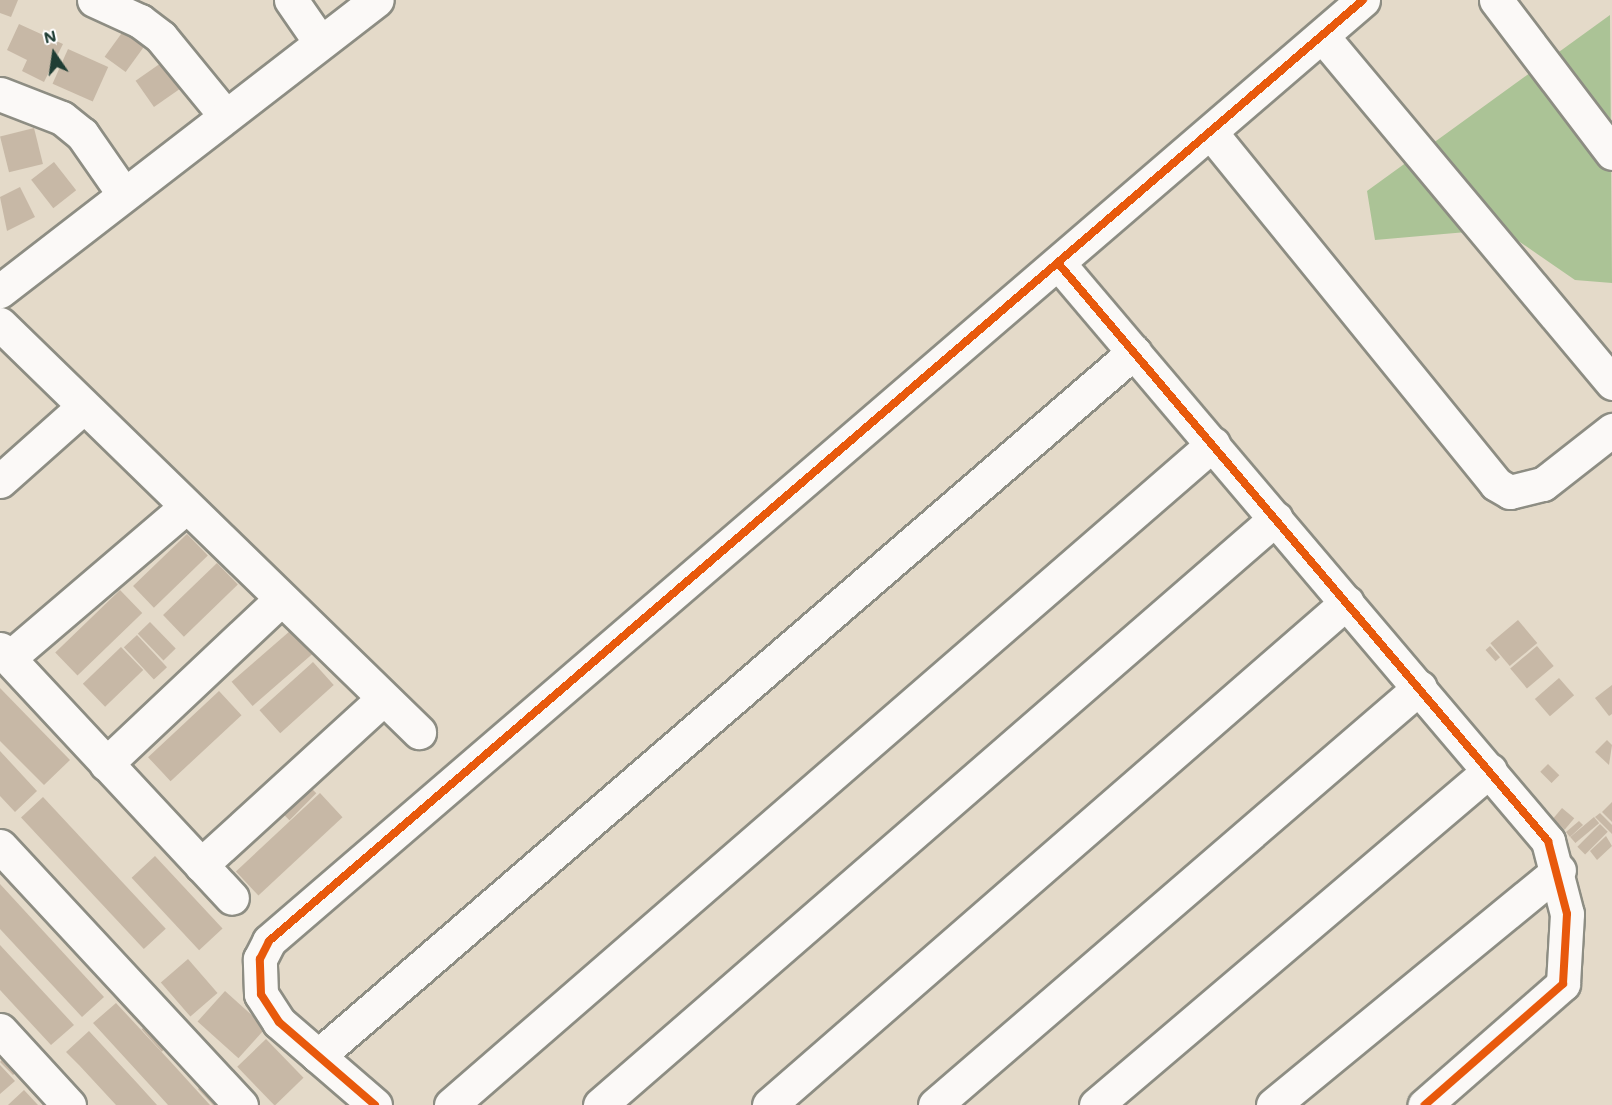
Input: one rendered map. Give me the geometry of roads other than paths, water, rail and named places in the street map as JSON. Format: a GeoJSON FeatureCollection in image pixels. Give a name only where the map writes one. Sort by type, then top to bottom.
{"type":"FeatureCollection","features":[{"type":"Feature","properties":{"kind":"street"},"geometry":{"type":"LineString","coordinates":[[94,0],[140,21],[161,37],[224,114]]}},
{"type":"Feature","properties":{"kind":"street"},"geometry":{"type":"LineString","coordinates":[[291,0],[320,42]]}},
{"type":"Feature","properties":{"kind":"street"},"geometry":{"type":"LineString","coordinates":[[0,291],[224,114],[377,0]]}},
{"type":"Feature","properties":{"kind":"street"},"geometry":{"type":"LineString","coordinates":[[375,1105],[279,1022],[261,994],[260,959],[270,940],[1323,38],[1363,0]]}},
{"type":"Feature","properties":{"kind":"street"},"geometry":{"type":"LineString","coordinates":[[1496,0],[1612,153]]}},
{"type":"Feature","properties":{"kind":"street"},"geometry":{"type":"LineString","coordinates":[[1323,38],[1612,383]]}},
{"type":"Feature","properties":{"kind":"street"},"geometry":{"type":"LineString","coordinates":[[6,104],[62,118],[82,134],[123,193]]}},
{"type":"Feature","properties":{"kind":"street"},"geometry":{"type":"LineString","coordinates":[[1211,134],[1496,484],[1510,492],[1544,484],[1612,430]]}},
{"type":"Feature","properties":{"kind":"street"},"geometry":{"type":"LineString","coordinates":[[1058,263],[1420,687],[1548,841],[1559,870],[1567,914],[1563,984],[1425,1105]]}},
{"type":"Feature","properties":{"kind":"street"},"geometry":{"type":"LineString","coordinates":[[0,324],[82,408],[419,732]]}},
{"type":"Feature","properties":{"kind":"street"},"geometry":{"type":"LineString","coordinates":[[318,1056],[1134,352]]}},
{"type":"Feature","properties":{"kind":"street"},"geometry":{"type":"LineString","coordinates":[[0,481],[82,408]]}},
{"type":"Feature","properties":{"kind":"street"},"geometry":{"type":"LineString","coordinates":[[452,1105],[1213,444]]}},
{"type":"Feature","properties":{"kind":"street"},"geometry":{"type":"LineString","coordinates":[[186,507],[4,653],[232,898]]}},
{"type":"Feature","properties":{"kind":"street"},"geometry":{"type":"LineString","coordinates":[[600,1105],[1276,518]]}},
{"type":"Feature","properties":{"kind":"street"},"geometry":{"type":"LineString","coordinates":[[106,764],[280,599]]}},
{"type":"Feature","properties":{"kind":"street"},"geometry":{"type":"LineString","coordinates":[[769,1105],[1347,602]]}},
{"type":"Feature","properties":{"kind":"street"},"geometry":{"type":"LineString","coordinates":[[935,1105],[1420,687]]}},
{"type":"Feature","properties":{"kind":"street"},"geometry":{"type":"LineString","coordinates":[[201,865],[383,699]]}},
{"type":"Feature","properties":{"kind":"street"},"geometry":{"type":"LineString","coordinates":[[1096,1105],[1490,770]]}},
{"type":"Feature","properties":{"kind":"street"},"geometry":{"type":"LineString","coordinates":[[0,846],[241,1105]]}},
{"type":"Feature","properties":{"kind":"street"},"geometry":{"type":"LineString","coordinates":[[1273,1105],[1559,870]]}},
{"type":"Feature","properties":{"kind":"street"},"geometry":{"type":"LineString","coordinates":[[0,1029],[69,1105]]}}]}
